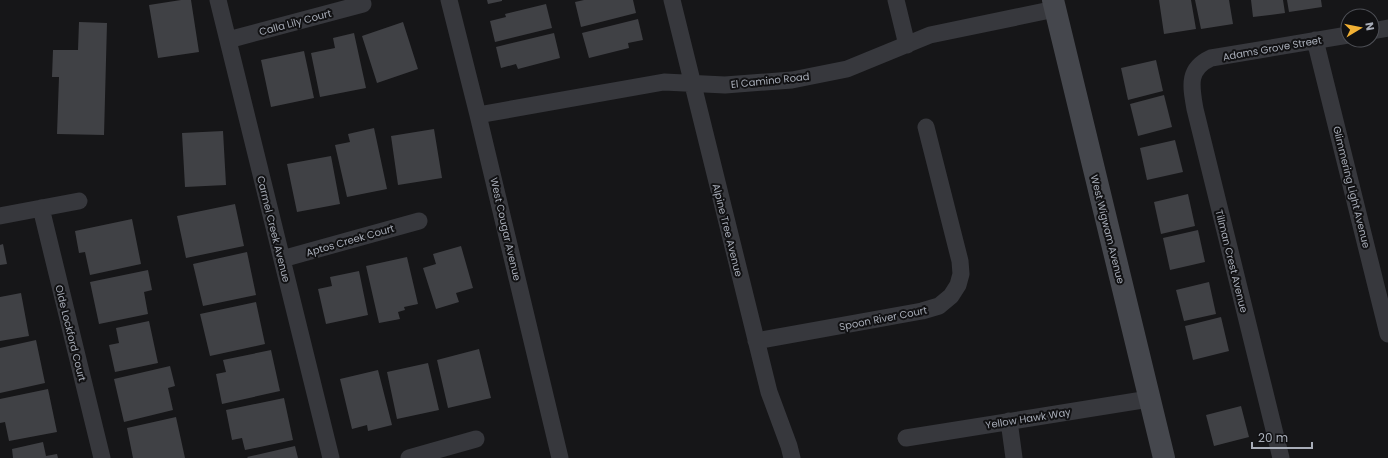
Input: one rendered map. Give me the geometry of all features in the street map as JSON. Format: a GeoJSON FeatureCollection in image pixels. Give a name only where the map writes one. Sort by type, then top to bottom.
{"type":"FeatureCollection","features":[{"type":"Feature","properties":{"kind":"street","name":"Carmel Creek Avenue"},"geometry":{"type":"LineString","coordinates":[[218,0],[331,458]]}},
{"type":"Feature","properties":{"kind":"street","name":"West Cougar Avenue"},"geometry":{"type":"LineString","coordinates":[[449,0],[478,114],[560,458]]}},
{"type":"Feature","properties":{"kind":"street","name":"Alpine Tree Avenue"},"geometry":{"type":"LineString","coordinates":[[672,0],[769,392],[792,458]]}},
{"type":"Feature","properties":{"kind":"street"},"geometry":{"type":"LineString","coordinates":[[896,0],[907,45]]}},
{"type":"Feature","properties":{"kind":"street","name":"Calla Lily Court"},"geometry":{"type":"LineString","coordinates":[[228,40],[363,4]]}},
{"type":"Feature","properties":{"kind":"street","name":"El Camino Road"},"geometry":{"type":"LineString","coordinates":[[478,114],[664,82],[726,85],[792,80],[847,69],[930,35],[1054,4]]}},
{"type":"Feature","properties":{"kind":"street","name":"West Wigwam Avenue"},"geometry":{"type":"LineString","coordinates":[[1054,4],[1164,458]]}},
{"type":"Feature","properties":{"kind":"street","name":"Adams Grove Street"},"geometry":{"type":"LineString","coordinates":[[1198,65],[1211,58],[1340,36]]}},
{"type":"Feature","properties":{"kind":"street","name":"Glimmering Light Avenue"},"geometry":{"type":"LineString","coordinates":[[1315,40],[1388,334]]}},
{"type":"Feature","properties":{"kind":"street","name":"Tillman Crest Avenue"},"geometry":{"type":"LineString","coordinates":[[1198,65],[1193,74],[1191,89],[1195,109],[1281,458]]}},
{"type":"Feature","properties":{"kind":"street","name":"Spoon River Court"},"geometry":{"type":"LineString","coordinates":[[756,341],[922,311],[940,306],[951,296],[958,285],[961,274],[960,261],[926,127]]}},
{"type":"Feature","properties":{"kind":"street"},"geometry":{"type":"LineString","coordinates":[[0,216],[79,200]]}},
{"type":"Feature","properties":{"kind":"street","name":"Olde Lockford Court"},"geometry":{"type":"LineString","coordinates":[[41,208],[102,458]]}},
{"type":"Feature","properties":{"kind":"street","name":"Aptos Creek Court"},"geometry":{"type":"LineString","coordinates":[[282,260],[419,221]]}},
{"type":"Feature","properties":{"kind":"street","name":"Yellow Hawk Way"},"geometry":{"type":"LineString","coordinates":[[906,438],[1149,399]]}},
{"type":"Feature","properties":{"kind":"street"},"geometry":{"type":"LineString","coordinates":[[1009,422],[1014,458]]}},
{"type":"Feature","properties":{"kind":"street"},"geometry":{"type":"LineString","coordinates":[[409,458],[476,439]]}},
{"type":"Feature","properties":{"kind":"building"},"geometry":{"type":"Polygon","coordinates":[[[191,0],[199,52],[158,58],[149,5],[191,0]]]}},
{"type":"Feature","properties":{"kind":"building"},"geometry":{"type":"Polygon","coordinates":[[[487,0],[502,0],[502,1],[488,4],[487,0]]]}},
{"type":"Feature","properties":{"kind":"building"},"geometry":{"type":"Polygon","coordinates":[[[584,0],[633,0],[636,13],[581,27],[575,2],[584,0]]]}},
{"type":"Feature","properties":{"kind":"building"},"geometry":{"type":"Polygon","coordinates":[[[1159,0],[1191,0],[1196,29],[1164,34],[1159,0]]]}},
{"type":"Feature","properties":{"kind":"building"},"geometry":{"type":"Polygon","coordinates":[[[1195,0],[1229,0],[1233,24],[1201,29],[1195,0]]]}},
{"type":"Feature","properties":{"kind":"building"},"geometry":{"type":"Polygon","coordinates":[[[1251,0],[1283,0],[1285,13],[1253,17],[1251,0]]]}},
{"type":"Feature","properties":{"kind":"building"},"geometry":{"type":"Polygon","coordinates":[[[1287,0],[1321,0],[1322,7],[1289,12],[1287,0]]]}},
{"type":"Feature","properties":{"kind":"building"},"geometry":{"type":"Polygon","coordinates":[[[546,4],[552,28],[495,42],[490,21],[506,17],[505,14],[546,4]]]}},
{"type":"Feature","properties":{"kind":"building"},"geometry":{"type":"Polygon","coordinates":[[[638,19],[643,40],[628,43],[629,48],[589,58],[582,33],[638,19]]]}},
{"type":"Feature","properties":{"kind":"building"},"geometry":{"type":"Polygon","coordinates":[[[79,22],[107,23],[104,135],[57,134],[59,77],[52,77],[53,50],[78,50],[79,22]]]}},
{"type":"Feature","properties":{"kind":"building"},"geometry":{"type":"Polygon","coordinates":[[[403,22],[418,69],[377,83],[362,36],[403,22]]]}},
{"type":"Feature","properties":{"kind":"building"},"geometry":{"type":"Polygon","coordinates":[[[354,33],[366,88],[320,97],[311,53],[335,48],[333,38],[354,33]]]}},
{"type":"Feature","properties":{"kind":"building"},"geometry":{"type":"Polygon","coordinates":[[[554,33],[560,58],[518,69],[516,64],[501,68],[496,47],[554,33]]]}},
{"type":"Feature","properties":{"kind":"building"},"geometry":{"type":"Polygon","coordinates":[[[304,51],[314,98],[271,107],[261,60],[304,51]]]}},
{"type":"Feature","properties":{"kind":"building"},"geometry":{"type":"Polygon","coordinates":[[[1156,60],[1163,91],[1128,100],[1121,68],[1156,60]]]}},
{"type":"Feature","properties":{"kind":"building"},"geometry":{"type":"Polygon","coordinates":[[[1164,95],[1172,127],[1138,136],[1130,104],[1164,95]]]}},
{"type":"Feature","properties":{"kind":"building"},"geometry":{"type":"Polygon","coordinates":[[[374,128],[387,189],[347,197],[335,145],[350,142],[348,134],[374,128]]]}},
{"type":"Feature","properties":{"kind":"building"},"geometry":{"type":"Polygon","coordinates":[[[434,129],[442,178],[398,185],[391,136],[434,129]]]}},
{"type":"Feature","properties":{"kind":"building"},"geometry":{"type":"Polygon","coordinates":[[[223,131],[226,185],[185,187],[182,133],[223,131]]]}},
{"type":"Feature","properties":{"kind":"building"},"geometry":{"type":"Polygon","coordinates":[[[1175,140],[1183,172],[1147,180],[1140,148],[1175,140]]]}},
{"type":"Feature","properties":{"kind":"building"},"geometry":{"type":"Polygon","coordinates":[[[331,156],[340,204],[297,212],[287,164],[331,156]]]}},
{"type":"Feature","properties":{"kind":"building"},"geometry":{"type":"Polygon","coordinates":[[[1188,194],[1195,226],[1161,234],[1154,202],[1188,194]]]}},
{"type":"Feature","properties":{"kind":"building"},"geometry":{"type":"Polygon","coordinates":[[[235,204],[244,246],[186,258],[177,216],[235,204]]]}},
{"type":"Feature","properties":{"kind":"building"},"geometry":{"type":"Polygon","coordinates":[[[132,219],[141,264],[90,275],[85,252],[79,253],[75,231],[132,219]]]}},
{"type":"Feature","properties":{"kind":"building"},"geometry":{"type":"Polygon","coordinates":[[[1198,230],[1205,262],[1170,270],[1163,238],[1198,230]]]}},
{"type":"Feature","properties":{"kind":"building"},"geometry":{"type":"Polygon","coordinates":[[[3,244],[7,264],[0,265],[0,245],[3,244]]]}},
{"type":"Feature","properties":{"kind":"building"},"geometry":{"type":"Polygon","coordinates":[[[461,246],[473,288],[456,293],[459,302],[436,309],[423,268],[436,264],[433,254],[461,246]]]}},
{"type":"Feature","properties":{"kind":"building"},"geometry":{"type":"Polygon","coordinates":[[[247,252],[256,295],[203,306],[193,264],[247,252]]]}},
{"type":"Feature","properties":{"kind":"building"},"geometry":{"type":"Polygon","coordinates":[[[407,257],[418,304],[404,307],[405,310],[398,312],[400,319],[379,323],[366,266],[407,257]]]}},
{"type":"Feature","properties":{"kind":"building"},"geometry":{"type":"Polygon","coordinates":[[[148,270],[152,290],[144,292],[148,314],[99,324],[90,282],[148,270]]]}},
{"type":"Feature","properties":{"kind":"building"},"geometry":{"type":"Polygon","coordinates":[[[359,271],[368,315],[326,324],[318,289],[332,286],[330,277],[359,271]]]}},
{"type":"Feature","properties":{"kind":"building"},"geometry":{"type":"Polygon","coordinates":[[[1209,282],[1216,314],[1184,321],[1176,290],[1209,282]]]}},
{"type":"Feature","properties":{"kind":"building"},"geometry":{"type":"Polygon","coordinates":[[[21,293],[29,336],[0,341],[0,297],[21,293]]]}},
{"type":"Feature","properties":{"kind":"building"},"geometry":{"type":"Polygon","coordinates":[[[256,302],[265,344],[210,356],[200,314],[256,302]]]}},
{"type":"Feature","properties":{"kind":"building"},"geometry":{"type":"Polygon","coordinates":[[[1221,317],[1229,351],[1193,360],[1185,326],[1221,317]]]}},
{"type":"Feature","properties":{"kind":"building"},"geometry":{"type":"Polygon","coordinates":[[[149,321],[158,363],[115,372],[109,345],[119,343],[116,328],[149,321]]]}},
{"type":"Feature","properties":{"kind":"building"},"geometry":{"type":"Polygon","coordinates":[[[36,340],[45,383],[0,393],[0,348],[36,340]]]}},
{"type":"Feature","properties":{"kind":"building"},"geometry":{"type":"Polygon","coordinates":[[[479,349],[491,398],[448,408],[437,360],[479,349]]]}},
{"type":"Feature","properties":{"kind":"building"},"geometry":{"type":"Polygon","coordinates":[[[271,350],[280,391],[222,404],[216,374],[226,372],[223,360],[271,350]]]}},
{"type":"Feature","properties":{"kind":"building"},"geometry":{"type":"Polygon","coordinates":[[[428,363],[439,410],[397,419],[387,372],[428,363]]]}},
{"type":"Feature","properties":{"kind":"building"},"geometry":{"type":"Polygon","coordinates":[[[170,366],[175,386],[168,388],[173,410],[124,422],[114,379],[170,366]]]}},
{"type":"Feature","properties":{"kind":"building"},"geometry":{"type":"Polygon","coordinates":[[[378,370],[392,425],[368,431],[367,425],[352,429],[340,379],[378,370]]]}},
{"type":"Feature","properties":{"kind":"building"},"geometry":{"type":"Polygon","coordinates":[[[48,389],[57,432],[9,441],[5,422],[0,423],[0,399],[48,389]]]}},
{"type":"Feature","properties":{"kind":"building"},"geometry":{"type":"Polygon","coordinates":[[[284,398],[293,440],[245,450],[242,438],[232,440],[226,410],[284,398]]]}},
{"type":"Feature","properties":{"kind":"building"},"geometry":{"type":"Polygon","coordinates":[[[1241,406],[1249,437],[1214,446],[1206,415],[1241,406]]]}},
{"type":"Feature","properties":{"kind":"building"},"geometry":{"type":"Polygon","coordinates":[[[176,417],[185,458],[133,458],[127,428],[176,417]]]}},
{"type":"Feature","properties":{"kind":"building"},"geometry":{"type":"Polygon","coordinates":[[[43,442],[46,456],[57,454],[58,458],[13,458],[12,449],[43,442]]]}},
{"type":"Feature","properties":{"kind":"building"},"geometry":{"type":"Polygon","coordinates":[[[295,446],[298,458],[247,457],[295,446]]]}}]}
